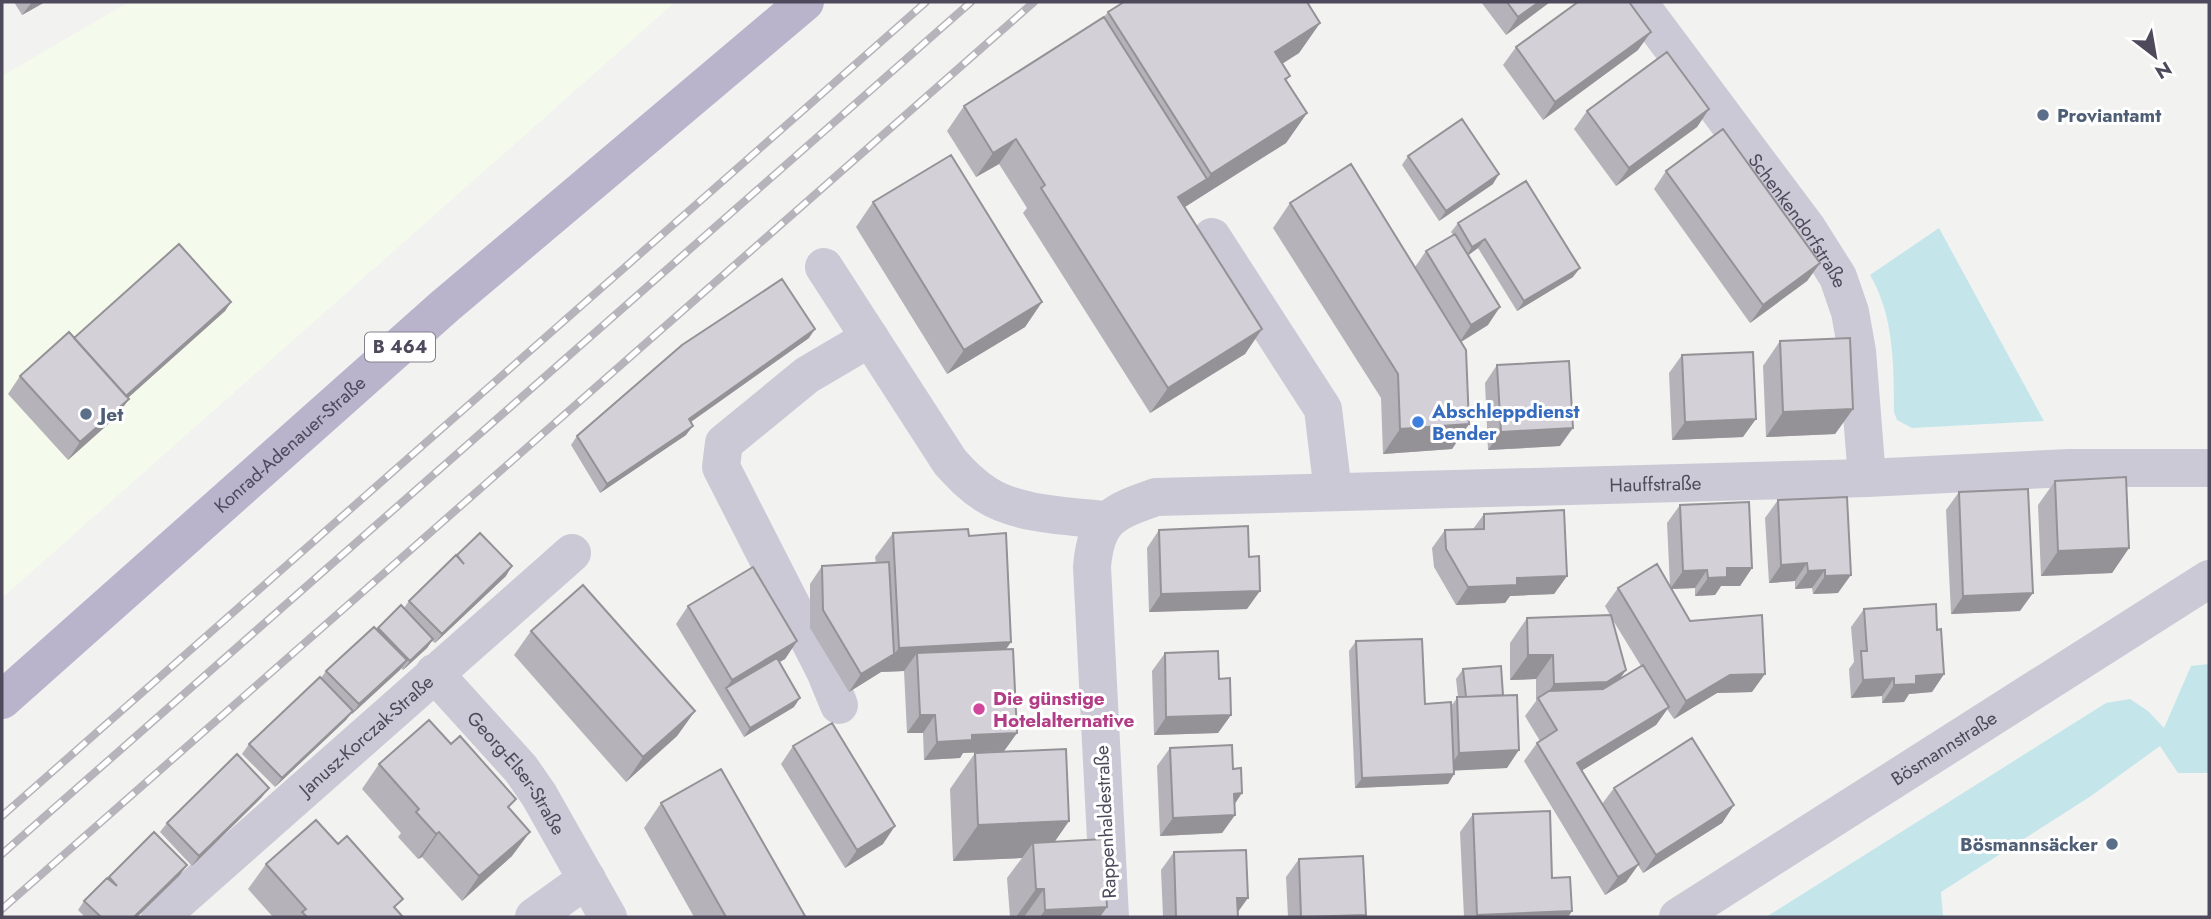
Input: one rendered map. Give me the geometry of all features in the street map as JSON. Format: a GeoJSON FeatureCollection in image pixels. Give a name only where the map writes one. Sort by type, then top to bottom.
{"type":"FeatureCollection","features":[{"type":"Feature","properties":{"kind":"main road","name":"Konrad-Adenauer-Straße"},"geometry":{"type":"LineString","coordinates":[[2,700],[445,306],[805,2]]}},
{"type":"Feature","properties":{"kind":"street","name":"Schenkendorfstraße"},"geometry":{"type":"LineString","coordinates":[[1638,2],[1807,228],[1838,277],[1850,312],[1857,351],[1867,478]]}},
{"type":"Feature","properties":{"kind":"street"},"geometry":{"type":"LineString","coordinates":[[1212,237],[1323,409],[1333,492]]}},
{"type":"Feature","properties":{"kind":"street"},"geometry":{"type":"LineString","coordinates":[[824,267],[950,462],[965,479],[989,497],[1017,507],[1055,515],[1106,520]]}},
{"type":"Feature","properties":{"kind":"street"},"geometry":{"type":"LineString","coordinates":[[839,705],[825,671],[721,467],[724,443],[807,375],[870,338]]}},
{"type":"Feature","properties":{"kind":"street","name":"Hauffstraße"},"geometry":{"type":"LineString","coordinates":[[1106,520],[1129,507],[1156,497],[1867,478],[2069,468],[2209,468]]}},
{"type":"Feature","properties":{"kind":"street","name":"Rappenhaldestraße"},"geometry":{"type":"LineString","coordinates":[[1106,520],[1094,542],[1092,567],[1110,917]]}},
{"type":"Feature","properties":{"kind":"street","name":"Janusz-Korczak-Straße"},"geometry":{"type":"LineString","coordinates":[[160,917],[572,553]]}},
{"type":"Feature","properties":{"kind":"street","name":"Bösmannstraße"},"geometry":{"type":"LineString","coordinates":[[1678,917],[2209,579]]}},
{"type":"Feature","properties":{"kind":"street","name":"Georg-Elser-Straße"},"geometry":{"type":"LineString","coordinates":[[434,673],[521,769],[539,795],[608,917]]}},
{"type":"Feature","properties":{"kind":"street"},"geometry":{"type":"LineString","coordinates":[[534,917],[587,879]]}},
{"type":"Feature","properties":{"kind":"shaded area"},"geometry":{"type":"Polygon","coordinates":[[[129,2],[675,2],[2,598],[2,76],[129,2]]]}},
{"type":"Feature","properties":{"kind":"shaded area"},"geometry":{"type":"Polygon","coordinates":[[[1939,228],[2044,421],[1912,428],[1897,420],[1894,412],[1893,359],[1888,324],[1884,307],[1870,275],[1939,228]]]}},
{"type":"Feature","properties":{"kind":"shaded area"},"geometry":{"type":"Polygon","coordinates":[[[2209,664],[2209,773],[2178,773],[2160,746],[2091,796],[1941,892],[1943,917],[1766,917],[2106,703],[2130,699],[2148,711],[2164,728],[2191,666],[2209,664]]]}},
{"type":"Feature","properties":{"kind":"building"},"geometry":{"type":"Polygon","coordinates":[[[1124,2],[1307,2],[1320,23],[1275,52],[1290,76],[1285,79],[1307,113],[1211,174],[1108,12],[1124,2]]]}},
{"type":"Feature","properties":{"kind":"building"},"geometry":{"type":"Polygon","coordinates":[[[1507,2],[1539,2],[1518,17],[1507,2]]]}},
{"type":"Feature","properties":{"kind":"building"},"geometry":{"type":"Polygon","coordinates":[[[1578,2],[1629,2],[1651,32],[1555,102],[1516,47],[1578,2]]]}},
{"type":"Feature","properties":{"kind":"building"},"geometry":{"type":"Polygon","coordinates":[[[1104,17],[1207,179],[1178,197],[1262,329],[1168,388],[1041,188],[1045,185],[1016,139],[993,153],[964,106],[1104,17]]]}},
{"type":"Feature","properties":{"kind":"building"},"geometry":{"type":"Polygon","coordinates":[[[1667,52],[1709,109],[1629,168],[1587,111],[1667,52]]]}},
{"type":"Feature","properties":{"kind":"building"},"geometry":{"type":"Polygon","coordinates":[[[1462,119],[1499,174],[1446,211],[1408,156],[1462,119]]]}},
{"type":"Feature","properties":{"kind":"building"},"geometry":{"type":"Polygon","coordinates":[[[1723,129],[1820,263],[1763,305],[1666,171],[1723,129]]]}},
{"type":"Feature","properties":{"kind":"building"},"geometry":{"type":"Polygon","coordinates":[[[951,155],[1042,302],[964,350],[873,202],[951,155]]]}},
{"type":"Feature","properties":{"kind":"building"},"geometry":{"type":"Polygon","coordinates":[[[1351,164],[1466,350],[1469,424],[1400,429],[1398,374],[1290,203],[1351,164]]]}},
{"type":"Feature","properties":{"kind":"building"},"geometry":{"type":"Polygon","coordinates":[[[1526,181],[1580,268],[1524,301],[1485,239],[1472,247],[1458,223],[1526,181]]]}},
{"type":"Feature","properties":{"kind":"building"},"geometry":{"type":"Polygon","coordinates":[[[1455,234],[1500,307],[1471,325],[1426,251],[1455,234]]]}},
{"type":"Feature","properties":{"kind":"building"},"geometry":{"type":"Polygon","coordinates":[[[179,244],[231,302],[126,396],[74,338],[179,244]]]}},
{"type":"Feature","properties":{"kind":"building"},"geometry":{"type":"Polygon","coordinates":[[[782,279],[815,329],[689,419],[693,426],[607,484],[577,436],[682,345],[782,279]]]}},
{"type":"Feature","properties":{"kind":"building"},"geometry":{"type":"Polygon","coordinates":[[[69,332],[129,399],[80,442],[20,376],[69,332]]]}},
{"type":"Feature","properties":{"kind":"building"},"geometry":{"type":"Polygon","coordinates":[[[1850,338],[1853,409],[1783,412],[1780,341],[1850,338]]]}},
{"type":"Feature","properties":{"kind":"building"},"geometry":{"type":"Polygon","coordinates":[[[1753,352],[1756,419],[1685,422],[1682,355],[1753,352]]]}},
{"type":"Feature","properties":{"kind":"building"},"geometry":{"type":"Polygon","coordinates":[[[1569,361],[1573,428],[1501,432],[1497,365],[1569,361]]]}},
{"type":"Feature","properties":{"kind":"building"},"geometry":{"type":"Polygon","coordinates":[[[2126,477],[2129,548],[2058,551],[2055,481],[2126,477]]]}},
{"type":"Feature","properties":{"kind":"building"},"geometry":{"type":"Polygon","coordinates":[[[2028,489],[2033,593],[1963,596],[1959,492],[2028,489]]]}},
{"type":"Feature","properties":{"kind":"building"},"geometry":{"type":"Polygon","coordinates":[[[1847,497],[1851,575],[1825,576],[1825,570],[1808,571],[1807,563],[1781,565],[1778,500],[1847,497]]]}},
{"type":"Feature","properties":{"kind":"building"},"geometry":{"type":"Polygon","coordinates":[[[1749,502],[1752,568],[1727,568],[1727,577],[1708,578],[1707,570],[1683,571],[1680,505],[1749,502]]]}},
{"type":"Feature","properties":{"kind":"building"},"geometry":{"type":"Polygon","coordinates":[[[1564,510],[1567,576],[1517,578],[1517,585],[1468,587],[1446,549],[1445,530],[1484,529],[1484,514],[1564,510]]]}},
{"type":"Feature","properties":{"kind":"building"},"geometry":{"type":"Polygon","coordinates":[[[1248,526],[1249,557],[1259,556],[1260,591],[1161,594],[1159,530],[1248,526]]]}},
{"type":"Feature","properties":{"kind":"building"},"geometry":{"type":"Polygon","coordinates":[[[968,529],[969,536],[1006,533],[1011,642],[899,648],[893,533],[968,529]]]}},
{"type":"Feature","properties":{"kind":"building"},"geometry":{"type":"Polygon","coordinates":[[[480,533],[512,566],[442,634],[409,601],[456,555],[464,564],[457,555],[480,533]]]}},
{"type":"Feature","properties":{"kind":"building"},"geometry":{"type":"Polygon","coordinates":[[[889,562],[894,654],[861,674],[823,610],[822,566],[889,562]]]}},
{"type":"Feature","properties":{"kind":"building"},"geometry":{"type":"Polygon","coordinates":[[[1657,564],[1690,621],[1762,615],[1765,674],[1730,675],[1686,701],[1618,588],[1657,564]]]}},
{"type":"Feature","properties":{"kind":"building"},"geometry":{"type":"Polygon","coordinates":[[[753,567],[797,641],[732,680],[688,606],[753,567]]]}},
{"type":"Feature","properties":{"kind":"building"},"geometry":{"type":"Polygon","coordinates":[[[583,585],[695,711],[643,757],[531,631],[583,585]]]}},
{"type":"Feature","properties":{"kind":"building"},"geometry":{"type":"Polygon","coordinates":[[[1936,604],[1937,630],[1941,629],[1944,674],[1916,676],[1916,684],[1894,685],[1894,678],[1863,680],[1861,651],[1867,651],[1864,609],[1936,604]]]}},
{"type":"Feature","properties":{"kind":"building"},"geometry":{"type":"Polygon","coordinates":[[[401,605],[433,639],[410,661],[378,628],[401,605]]]}},
{"type":"Feature","properties":{"kind":"building"},"geometry":{"type":"Polygon","coordinates":[[[1611,615],[1626,670],[1607,682],[1554,684],[1553,655],[1528,655],[1527,618],[1611,615]]]}},
{"type":"Feature","properties":{"kind":"building"},"geometry":{"type":"Polygon","coordinates":[[[374,627],[407,660],[359,704],[326,671],[374,627]]]}},
{"type":"Feature","properties":{"kind":"building"},"geometry":{"type":"Polygon","coordinates":[[[1422,639],[1425,704],[1451,702],[1454,774],[1362,778],[1356,641],[1422,639]]]}},
{"type":"Feature","properties":{"kind":"building"},"geometry":{"type":"Polygon","coordinates":[[[1013,649],[1017,733],[972,735],[972,740],[937,742],[935,715],[920,715],[917,653],[1013,649]]]}},
{"type":"Feature","properties":{"kind":"building"},"geometry":{"type":"Polygon","coordinates":[[[1218,651],[1219,679],[1230,678],[1231,715],[1166,717],[1165,653],[1218,651]]]}},
{"type":"Feature","properties":{"kind":"building"},"geometry":{"type":"Polygon","coordinates":[[[777,658],[800,698],[750,728],[726,688],[777,658]]]}},
{"type":"Feature","properties":{"kind":"building"},"geometry":{"type":"Polygon","coordinates":[[[1643,665],[1669,707],[1577,763],[1639,864],[1618,877],[1537,743],[1557,730],[1538,698],[1549,691],[1603,689],[1643,665]]]}},
{"type":"Feature","properties":{"kind":"building"},"geometry":{"type":"Polygon","coordinates":[[[1501,666],[1503,695],[1466,697],[1463,669],[1501,666]]]}},
{"type":"Feature","properties":{"kind":"building"},"geometry":{"type":"Polygon","coordinates":[[[320,677],[353,711],[282,778],[249,744],[320,677]]]}},
{"type":"Feature","properties":{"kind":"building"},"geometry":{"type":"Polygon","coordinates":[[[1517,695],[1519,750],[1459,753],[1457,697],[1517,695]]]}},
{"type":"Feature","properties":{"kind":"building"},"geometry":{"type":"Polygon","coordinates":[[[429,720],[451,744],[460,736],[516,799],[508,807],[530,832],[479,876],[439,832],[436,834],[416,812],[419,809],[379,764],[429,720]]]}},
{"type":"Feature","properties":{"kind":"building"},"geometry":{"type":"Polygon","coordinates":[[[832,723],[895,826],[857,850],[793,746],[832,723]]]}},
{"type":"Feature","properties":{"kind":"building"},"geometry":{"type":"Polygon","coordinates":[[[1692,738],[1734,805],[1656,855],[1614,788],[1692,738]]]}},
{"type":"Feature","properties":{"kind":"building"},"geometry":{"type":"Polygon","coordinates":[[[1232,745],[1233,769],[1241,768],[1242,793],[1234,794],[1235,815],[1173,818],[1170,748],[1232,745]]]}},
{"type":"Feature","properties":{"kind":"building"},"geometry":{"type":"Polygon","coordinates":[[[1066,749],[1069,821],[978,825],[975,753],[1066,749]]]}},
{"type":"Feature","properties":{"kind":"building"},"geometry":{"type":"Polygon","coordinates":[[[237,754],[269,788],[199,856],[167,823],[237,754]]]}},
{"type":"Feature","properties":{"kind":"building"},"geometry":{"type":"Polygon","coordinates":[[[721,769],[805,916],[726,917],[661,803],[721,769]]]}},
{"type":"Feature","properties":{"kind":"building"},"geometry":{"type":"Polygon","coordinates":[[[1550,811],[1552,878],[1570,877],[1572,911],[1477,915],[1473,814],[1550,811]]]}},
{"type":"Feature","properties":{"kind":"building"},"geometry":{"type":"Polygon","coordinates":[[[316,820],[338,844],[347,836],[403,899],[394,907],[403,917],[307,917],[302,912],[306,909],[266,864],[316,820]]]}},
{"type":"Feature","properties":{"kind":"building"},"geometry":{"type":"Polygon","coordinates":[[[154,832],[187,865],[134,917],[101,917],[84,901],[107,878],[117,886],[109,877],[154,832]]]}},
{"type":"Feature","properties":{"kind":"building"},"geometry":{"type":"Polygon","coordinates":[[[1103,839],[1107,907],[1045,910],[1044,889],[1036,889],[1033,843],[1103,839]]]}},
{"type":"Feature","properties":{"kind":"building"},"geometry":{"type":"Polygon","coordinates":[[[1246,850],[1248,898],[1237,898],[1238,917],[1176,917],[1174,852],[1246,850]]]}},
{"type":"Feature","properties":{"kind":"building"},"geometry":{"type":"Polygon","coordinates":[[[1363,856],[1366,915],[1301,917],[1299,859],[1363,856]]]}},
{"type":"Feature","properties":{"kind":"railway"},"geometry":{"type":"LineString","coordinates":[[2,816],[926,2]]}},
{"type":"Feature","properties":{"kind":"railway"},"geometry":{"type":"LineString","coordinates":[[2,854],[971,2]]}},
{"type":"Feature","properties":{"kind":"railway"},"geometry":{"type":"LineString","coordinates":[[2,909],[1034,2]]}},
{"type":"Feature","properties":{"kind":"place","name":"Proviantamt"},"geometry":{"type":"Point","coordinates":[2043,115]}},
{"type":"Feature","properties":{"kind":"place","name":"Jet"},"geometry":{"type":"Point","coordinates":[86,414]}},
{"type":"Feature","properties":{"kind":"place","name":"Abschleppdienst Bender"},"geometry":{"type":"Point","coordinates":[1418,422]}},
{"type":"Feature","properties":{"kind":"place","name":"Die günstige Hotelalternative"},"geometry":{"type":"Point","coordinates":[979,709]}},
{"type":"Feature","properties":{"kind":"place","name":"Bösmannsäcker"},"geometry":{"type":"Point","coordinates":[2112,844]}}]}
